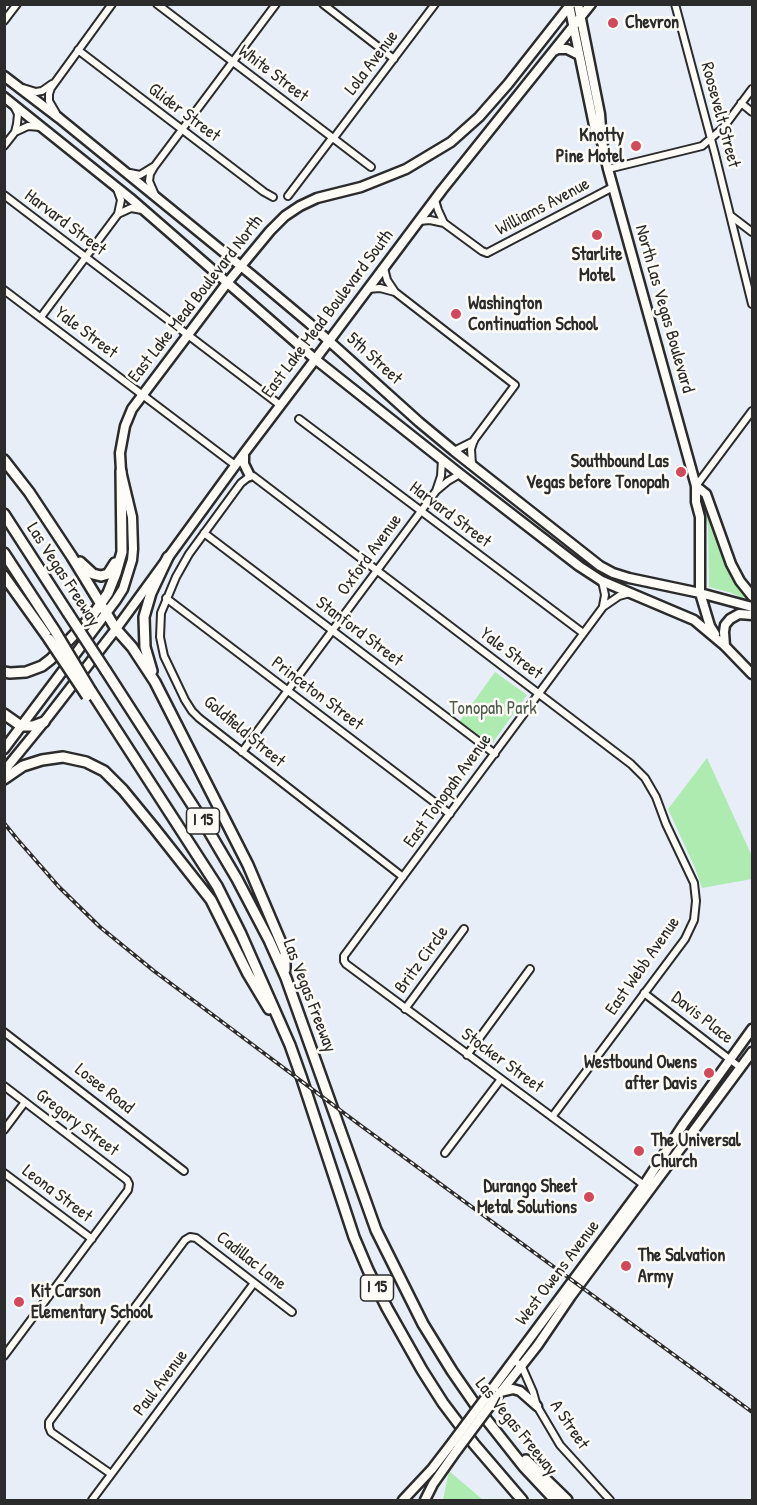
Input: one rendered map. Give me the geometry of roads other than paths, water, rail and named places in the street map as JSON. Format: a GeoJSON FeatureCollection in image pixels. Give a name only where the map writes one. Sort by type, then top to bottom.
{"type":"FeatureCollection","features":[{"type":"Feature","properties":{"kind":"highway"},"geometry":{"type":"LineString","coordinates":[[4,460],[72,557],[116,629],[132,647],[155,682],[248,865],[285,952],[286,978]]}},
{"type":"Feature","properties":{"kind":"highway"},"geometry":{"type":"LineString","coordinates":[[4,672],[26,672],[42,666],[93,615],[108,593],[122,552],[121,471]]}},
{"type":"Feature","properties":{"kind":"highway","name":"Las Vegas Freeway"},"geometry":{"type":"LineString","coordinates":[[4,514],[204,823],[270,940],[381,1239],[433,1340],[487,1421],[524,1467],[555,1500]]}},
{"type":"Feature","properties":{"kind":"highway"},"geometry":{"type":"LineString","coordinates":[[72,557],[97,576],[108,574],[120,551],[122,538]]}},
{"type":"Feature","properties":{"kind":"highway","name":"Las Vegas Freeway"},"geometry":{"type":"LineString","coordinates":[[4,553],[89,693],[98,701],[217,886],[290,1045],[354,1237],[368,1270],[422,1370],[448,1409],[474,1444],[522,1500]]}},
{"type":"Feature","properties":{"kind":"highway"},"geometry":{"type":"LineString","coordinates":[[155,682],[145,647],[144,617],[151,593],[168,557]]}},
{"type":"Feature","properties":{"kind":"highway"},"geometry":{"type":"LineString","coordinates":[[4,576],[52,635]]}},
{"type":"Feature","properties":{"kind":"highway"},"geometry":{"type":"LineString","coordinates":[[4,714],[21,726],[33,726],[44,722]]}},
{"type":"Feature","properties":{"kind":"highway"},"geometry":{"type":"LineString","coordinates":[[4,779],[23,766],[63,757],[86,762],[104,771],[123,790],[210,900],[248,974],[290,1045]]}},
{"type":"Feature","properties":{"kind":"highway"},"geometry":{"type":"LineString","coordinates":[[487,1421],[567,1500]]}},
{"type":"Feature","properties":{"kind":"main road","name":"East Lake Mead Boulevard South"},"geometry":{"type":"LineString","coordinates":[[4,771],[116,629],[235,465],[435,200],[591,4]]}},
{"type":"Feature","properties":{"kind":"main road","name":"North Las Vegas Boulevard"},"geometry":{"type":"LineString","coordinates":[[572,5],[580,17],[612,187],[696,486],[696,502],[700,517],[700,593],[715,635],[752,673]]}},
{"type":"Feature","properties":{"kind":"main road","name":"North Las Vegas Boulevard"},"geometry":{"type":"LineString","coordinates":[[572,5],[573,26],[595,130],[602,142]]}},
{"type":"Feature","properties":{"kind":"main road","name":"East Lake Mead Boulevard North"},"geometry":{"type":"LineString","coordinates":[[4,749],[123,589],[134,549],[132,517],[121,471],[120,453],[125,426],[142,394],[227,283],[285,216],[317,198],[361,187],[406,169],[451,142],[479,117],[572,5]]}},
{"type":"Feature","properties":{"kind":"main road"},"geometry":{"type":"LineString","coordinates":[[551,53],[562,48],[579,55]]}},
{"type":"Feature","properties":{"kind":"main road","name":"5th Street"},"geometry":{"type":"LineString","coordinates":[[4,76],[241,266],[454,451],[600,566],[629,578],[753,607]]}},
{"type":"Feature","properties":{"kind":"main road","name":"5th Street"},"geometry":{"type":"LineString","coordinates":[[4,98],[145,211],[315,359],[579,566],[602,581],[694,620],[725,646]]}},
{"type":"Feature","properties":{"kind":"main road"},"geometry":{"type":"LineString","coordinates":[[245,452],[243,461],[250,476]]}},
{"type":"Feature","properties":{"kind":"main road","name":"North Las Vegas Boulevard"},"geometry":{"type":"LineString","coordinates":[[696,486],[706,494],[731,564],[740,581],[753,596]]}},
{"type":"Feature","properties":{"kind":"main road"},"geometry":{"type":"LineString","coordinates":[[522,522],[537,516]]}},
{"type":"Feature","properties":{"kind":"main road"},"geometry":{"type":"LineString","coordinates":[[725,646],[725,625],[730,619],[739,614],[753,615]]}},
{"type":"Feature","properties":{"kind":"main road"},"geometry":{"type":"LineString","coordinates":[[735,1063],[753,1029]]}},
{"type":"Feature","properties":{"kind":"main road"},"geometry":{"type":"LineString","coordinates":[[735,1063],[753,1037]]}},
{"type":"Feature","properties":{"kind":"main road"},"geometry":{"type":"LineString","coordinates":[[735,1063],[753,1052]]}},
{"type":"Feature","properties":{"kind":"main road","name":"West Owens Avenue"},"geometry":{"type":"LineString","coordinates":[[404,1500],[455,1446],[490,1400],[514,1360],[644,1185],[683,1125],[735,1063]]}},
{"type":"Feature","properties":{"kind":"main road","name":"West Owens Avenue"},"geometry":{"type":"LineString","coordinates":[[490,1400],[522,1367],[571,1296],[692,1132],[735,1063]]}},
{"type":"Feature","properties":{"kind":"main road"},"geometry":{"type":"LineString","coordinates":[[683,1125],[692,1132]]}},
{"type":"Feature","properties":{"kind":"main road"},"geometry":{"type":"LineString","coordinates":[[500,1392],[513,1389],[520,1391],[537,1406]]}},
{"type":"Feature","properties":{"kind":"main road","name":"West Owens Avenue"},"geometry":{"type":"LineString","coordinates":[[425,1500],[455,1446]]}},
{"type":"Feature","properties":{"kind":"street"},"geometry":{"type":"LineString","coordinates":[[4,21],[17,4]]}},
{"type":"Feature","properties":{"kind":"street"},"geometry":{"type":"LineString","coordinates":[[59,118],[49,101],[53,84],[112,4]]}},
{"type":"Feature","properties":{"kind":"street","name":"White Street"},"geometry":{"type":"LineString","coordinates":[[157,4],[371,167]]}},
{"type":"Feature","properties":{"kind":"street"},"geometry":{"type":"LineString","coordinates":[[156,198],[149,181],[154,167],[276,4]]}},
{"type":"Feature","properties":{"kind":"street"},"geometry":{"type":"LineString","coordinates":[[323,4],[394,59]]}},
{"type":"Feature","properties":{"kind":"street","name":"Lola Avenue"},"geometry":{"type":"LineString","coordinates":[[288,196],[435,4]]}},
{"type":"Feature","properties":{"kind":"street","name":"Roosevelt Street"},"geometry":{"type":"LineString","coordinates":[[675,4],[753,304]]}},
{"type":"Feature","properties":{"kind":"street","name":"Glider Street"},"geometry":{"type":"LineString","coordinates":[[78,50],[273,197]]}},
{"type":"Feature","properties":{"kind":"street"},"geometry":{"type":"LineString","coordinates":[[17,85],[36,92],[53,84]]}},
{"type":"Feature","properties":{"kind":"street","name":"Williams Avenue"},"geometry":{"type":"LineString","coordinates":[[608,169],[702,146],[723,128],[753,88]]}},
{"type":"Feature","properties":{"kind":"street"},"geometry":{"type":"LineString","coordinates":[[13,104],[18,114],[15,132]]}},
{"type":"Feature","properties":{"kind":"street"},"geometry":{"type":"LineString","coordinates":[[741,104],[753,112]]}},
{"type":"Feature","properties":{"kind":"street"},"geometry":{"type":"LineString","coordinates":[[4,146],[15,132],[26,126],[45,129]]}},
{"type":"Feature","properties":{"kind":"street"},"geometry":{"type":"LineString","coordinates":[[126,172],[140,175],[154,167]]}},
{"type":"Feature","properties":{"kind":"street"},"geometry":{"type":"LineString","coordinates":[[41,317],[118,214],[121,200],[116,187]]}},
{"type":"Feature","properties":{"kind":"street","name":"Williams Avenue"},"geometry":{"type":"LineString","coordinates":[[444,223],[487,253],[612,187]]}},
{"type":"Feature","properties":{"kind":"street","name":"Harvard Street"},"geometry":{"type":"LineString","coordinates":[[4,195],[280,405]]}},
{"type":"Feature","properties":{"kind":"street"},"geometry":{"type":"LineString","coordinates":[[435,200],[444,223]]}},
{"type":"Feature","properties":{"kind":"street"},"geometry":{"type":"LineString","coordinates":[[118,214],[131,208],[145,211]]}},
{"type":"Feature","properties":{"kind":"street"},"geometry":{"type":"LineString","coordinates":[[731,216],[753,232]]}},
{"type":"Feature","properties":{"kind":"street"},"geometry":{"type":"LineString","coordinates":[[419,221],[430,220],[444,223]]}},
{"type":"Feature","properties":{"kind":"street"},"geometry":{"type":"LineString","coordinates":[[384,268],[387,280],[396,292],[515,385],[474,440],[471,449],[472,465]]}},
{"type":"Feature","properties":{"kind":"street"},"geometry":{"type":"LineString","coordinates":[[368,289],[380,288],[396,292]]}},
{"type":"Feature","properties":{"kind":"street","name":"Yale Street"},"geometry":{"type":"LineString","coordinates":[[4,290],[235,465]]}},
{"type":"Feature","properties":{"kind":"street"},"geometry":{"type":"LineString","coordinates":[[696,486],[753,411]]}},
{"type":"Feature","properties":{"kind":"street","name":"Harvard Street"},"geometry":{"type":"LineString","coordinates":[[299,419],[583,633]]}},
{"type":"Feature","properties":{"kind":"street"},"geometry":{"type":"LineString","coordinates":[[454,451],[474,440]]}},
{"type":"Feature","properties":{"kind":"street","name":"Oxford Avenue"},"geometry":{"type":"LineString","coordinates":[[436,491],[441,476],[442,460]]}},
{"type":"Feature","properties":{"kind":"street","name":"Oxford Avenue"},"geometry":{"type":"LineString","coordinates":[[242,752],[436,491],[460,474]]}},
{"type":"Feature","properties":{"kind":"street","name":"Yale Street"},"geometry":{"type":"LineString","coordinates":[[250,476],[253,476],[631,764],[645,778],[657,797],[666,824],[694,883],[696,901]]}},
{"type":"Feature","properties":{"kind":"street","name":"Goldfield Street"},"geometry":{"type":"LineString","coordinates":[[250,476],[241,483],[189,554],[166,598],[161,613],[159,637],[164,656],[192,711],[199,718],[403,877]]}},
{"type":"Feature","properties":{"kind":"street","name":"Stanford Street"},"geometry":{"type":"LineString","coordinates":[[204,533],[495,754]]}},
{"type":"Feature","properties":{"kind":"street"},"geometry":{"type":"LineString","coordinates":[[602,581],[605,595],[603,606]]}},
{"type":"Feature","properties":{"kind":"street","name":"East Tonopah Avenue"},"geometry":{"type":"LineString","coordinates":[[344,961],[344,956],[603,606],[619,596],[630,593]]}},
{"type":"Feature","properties":{"kind":"street","name":"Princeton Street"},"geometry":{"type":"LineString","coordinates":[[166,598],[450,814]]}},
{"type":"Feature","properties":{"kind":"street","name":"East Webb Avenue"},"geometry":{"type":"LineString","coordinates":[[552,1117],[685,939],[694,920],[696,901]]}},
{"type":"Feature","properties":{"kind":"street","name":"Britz Circle"},"geometry":{"type":"LineString","coordinates":[[405,1009],[464,929]]}},
{"type":"Feature","properties":{"kind":"street","name":"Stocker Street"},"geometry":{"type":"LineString","coordinates":[[344,961],[405,1009],[644,1185]]}},
{"type":"Feature","properties":{"kind":"street"},"geometry":{"type":"LineString","coordinates":[[467,1054],[530,969]]}},
{"type":"Feature","properties":{"kind":"street","name":"Davis Place"},"geometry":{"type":"LineString","coordinates":[[644,993],[735,1063]]}},
{"type":"Feature","properties":{"kind":"street","name":"Losee Road"},"geometry":{"type":"LineString","coordinates":[[4,1032],[184,1171]]}},
{"type":"Feature","properties":{"kind":"street"},"geometry":{"type":"LineString","coordinates":[[445,1153],[501,1079]]}},
{"type":"Feature","properties":{"kind":"street","name":"Gregory Street"},"geometry":{"type":"LineString","coordinates":[[4,1086],[127,1180],[128,1190],[92,1239]]}},
{"type":"Feature","properties":{"kind":"street"},"geometry":{"type":"LineString","coordinates":[[4,1130],[25,1102]]}},
{"type":"Feature","properties":{"kind":"street","name":"Leona Street"},"geometry":{"type":"LineString","coordinates":[[4,1173],[92,1239]]}},
{"type":"Feature","properties":{"kind":"street","name":"Cadillac Lane"},"geometry":{"type":"LineString","coordinates":[[111,1474],[51,1432],[49,1422],[185,1240],[190,1237],[196,1238],[292,1312]]}},
{"type":"Feature","properties":{"kind":"street"},"geometry":{"type":"LineString","coordinates":[[4,1356],[92,1239]]}},
{"type":"Feature","properties":{"kind":"street","name":"Paul Avenue"},"geometry":{"type":"LineString","coordinates":[[92,1500],[254,1283]]}},
{"type":"Feature","properties":{"kind":"street","name":"A Street"},"geometry":{"type":"LineString","coordinates":[[514,1360],[522,1367],[537,1406],[560,1445],[610,1500]]}},
{"type":"Feature","properties":{"kind":"railway"},"geometry":{"type":"LineString","coordinates":[[4,823],[59,887],[100,927],[154,971],[752,1412]]}},
{"type":"Feature","properties":{"kind":"place","name":"Chevron"},"geometry":{"type":"Point","coordinates":[613,23]}},
{"type":"Feature","properties":{"kind":"place","name":"Knotty Pine Motel"},"geometry":{"type":"Point","coordinates":[636,146]}},
{"type":"Feature","properties":{"kind":"place","name":"Starlite Motel"},"geometry":{"type":"Point","coordinates":[597,235]}},
{"type":"Feature","properties":{"kind":"place","name":"Washington Continuation School"},"geometry":{"type":"Point","coordinates":[456,314]}},
{"type":"Feature","properties":{"kind":"place","name":"Southbound Las Vegas before Tonopah"},"geometry":{"type":"Point","coordinates":[681,472]}},
{"type":"Feature","properties":{"kind":"place","name":"Westbound Owens after Davis"},"geometry":{"type":"Point","coordinates":[709,1073]}},
{"type":"Feature","properties":{"kind":"place","name":"The Universal Church"},"geometry":{"type":"Point","coordinates":[639,1151]}},
{"type":"Feature","properties":{"kind":"place","name":"Durango Sheet Metal Solutions"},"geometry":{"type":"Point","coordinates":[589,1197]}},
{"type":"Feature","properties":{"kind":"place","name":"The Salvation Army"},"geometry":{"type":"Point","coordinates":[626,1266]}},
{"type":"Feature","properties":{"kind":"place","name":"Kit Carson Elementary School"},"geometry":{"type":"Point","coordinates":[19,1302]}},
{"type":"Feature","properties":{"kind":"park label","name":"Tonopah Park"},"geometry":{"type":"Point","coordinates":[493,709]}}]}
